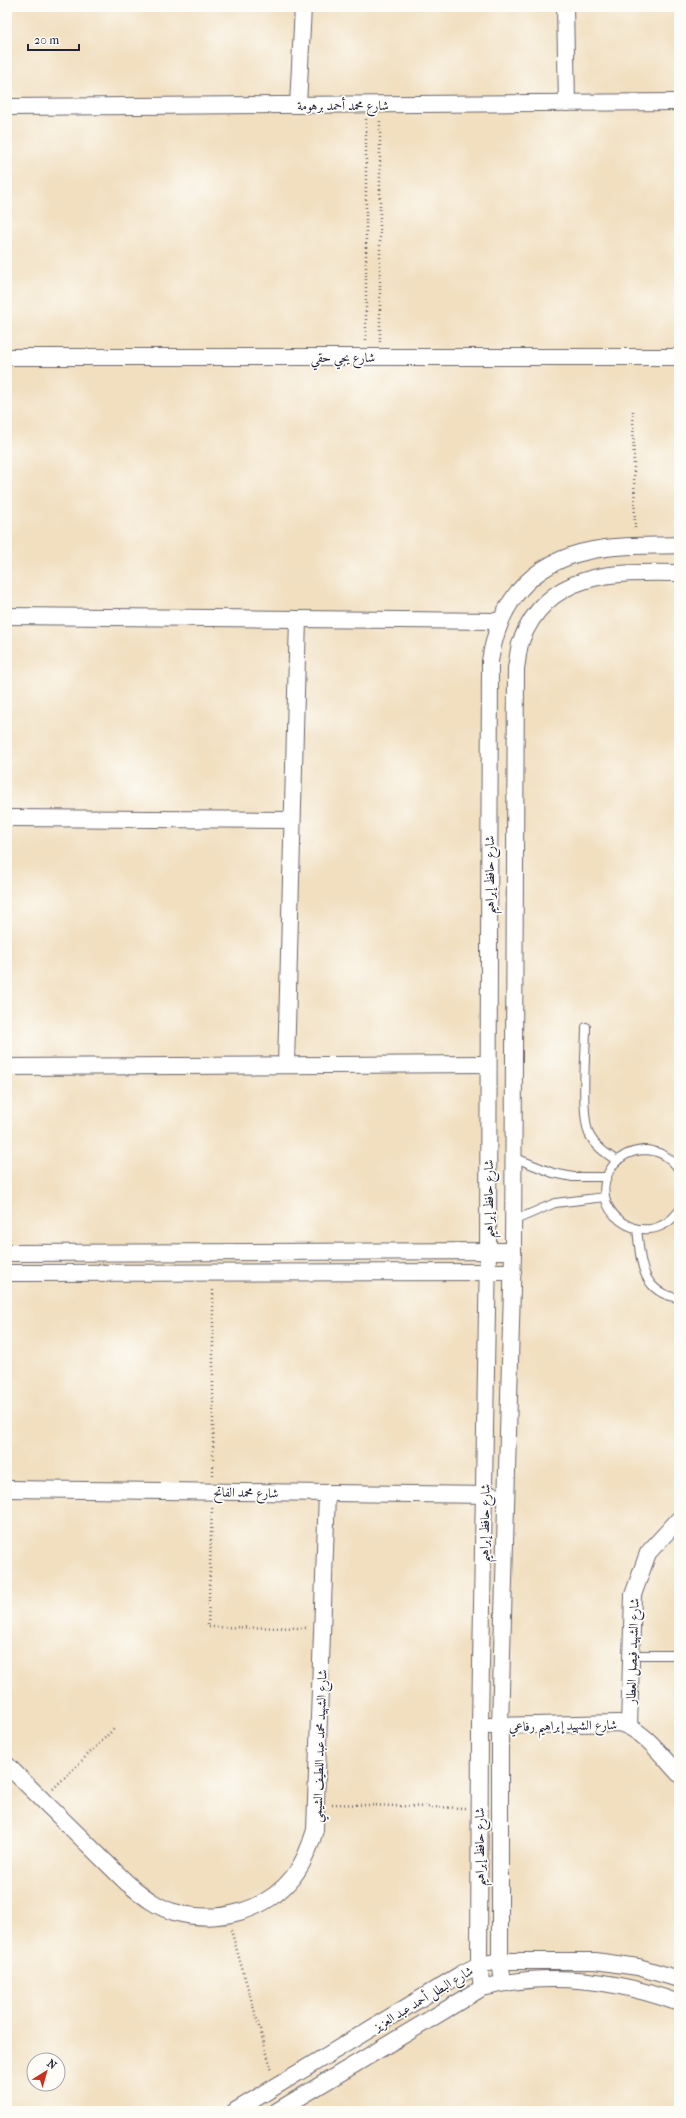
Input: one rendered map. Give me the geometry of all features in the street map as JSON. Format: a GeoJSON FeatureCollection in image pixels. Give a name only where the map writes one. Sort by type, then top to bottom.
{"type":"FeatureCollection","features":[{"type":"Feature","properties":{"kind":"street"},"geometry":{"type":"LineString","coordinates":[[298,105],[303,7]]}},
{"type":"Feature","properties":{"kind":"street"},"geometry":{"type":"LineString","coordinates":[[564,7],[567,103]]}},
{"type":"Feature","properties":{"kind":"street","name":"شارع محمد أحمد برهومة"},"geometry":{"type":"LineString","coordinates":[[7,107],[679,102]]}},
{"type":"Feature","properties":{"kind":"street","name":"شارع يحي حقي"},"geometry":{"type":"LineString","coordinates":[[7,357],[679,357]]}},
{"type":"Feature","properties":{"kind":"street","name":"شارع حافظ إبراهيم"},"geometry":{"type":"LineString","coordinates":[[482,1988],[479,1965],[479,1808],[488,1271],[490,661],[493,638],[507,606],[526,582],[549,564],[577,554],[606,548],[679,545]]}},
{"type":"Feature","properties":{"kind":"street","name":"شارع حافظ إبراهيم"},"geometry":{"type":"LineString","coordinates":[[503,1982],[500,1961],[500,1726],[513,1272],[516,668],[520,642],[531,618],[547,601],[566,587],[588,578],[611,574],[679,573]]}},
{"type":"Feature","properties":{"kind":"street"},"geometry":{"type":"LineString","coordinates":[[7,616],[500,621]]}},
{"type":"Feature","properties":{"kind":"street"},"geometry":{"type":"LineString","coordinates":[[286,1065],[298,619]]}},
{"type":"Feature","properties":{"kind":"street"},"geometry":{"type":"LineString","coordinates":[[7,818],[292,820]]}},
{"type":"Feature","properties":{"kind":"street"},"geometry":{"type":"LineString","coordinates":[[489,842],[515,844]]}},
{"type":"Feature","properties":{"kind":"street"},"geometry":{"type":"LineString","coordinates":[[7,1067],[488,1064]]}},
{"type":"Feature","properties":{"kind":"street"},"geometry":{"type":"LineString","coordinates":[[7,1253],[513,1251]]}},
{"type":"Feature","properties":{"kind":"street"},"geometry":{"type":"LineString","coordinates":[[7,1273],[513,1272]]}},
{"type":"Feature","properties":{"kind":"street","name":"شارع محمد الفاتح"},"geometry":{"type":"LineString","coordinates":[[7,1489],[507,1495]]}},
{"type":"Feature","properties":{"kind":"street","name":"شارع الشهيد محمد عبد اللطيف الشيمي"},"geometry":{"type":"LineString","coordinates":[[7,1765],[128,1884],[148,1900],[173,1912],[200,1917],[227,1916],[252,1908],[274,1895],[293,1877],[309,1849],[315,1830],[328,1493]]}},
{"type":"Feature","properties":{"kind":"street","name":"شارع الشهيد فيصل العطار"},"geometry":{"type":"LineString","coordinates":[[629,1726],[633,1595],[648,1553],[679,1519]]}},
{"type":"Feature","properties":{"kind":"street","name":"شارع الشهيد إبراهيم رفاعي"},"geometry":{"type":"LineString","coordinates":[[480,1725],[500,1726],[619,1723],[629,1726],[639,1733],[679,1774]]}},
{"type":"Feature","properties":{"kind":"street","name":"شارع البطل أحمد عبد العزيز"},"geometry":{"type":"LineString","coordinates":[[235,2111],[479,1965],[500,1961],[595,1961],[638,1967],[679,1979]]}},
{"type":"Feature","properties":{"kind":"street","name":"شارع البطل أحمد عبد العزيز"},"geometry":{"type":"LineString","coordinates":[[277,2111],[482,1988],[503,1982],[540,1979],[578,1980],[615,1984],[651,1993],[679,2003]]}},
{"type":"Feature","properties":{"kind":"lane"},"geometry":{"type":"LineString","coordinates":[[586,1027],[585,1120],[587,1129],[597,1145],[617,1161]]}},
{"type":"Feature","properties":{"kind":"lane"},"geometry":{"type":"LineString","coordinates":[[679,1170],[670,1159],[653,1151],[634,1152],[617,1161],[607,1177],[605,1196],[613,1214],[620,1221],[637,1229],[656,1229],[673,1219],[679,1211]]}},
{"type":"Feature","properties":{"kind":"lane"},"geometry":{"type":"LineString","coordinates":[[514,1157],[553,1174],[573,1177],[607,1177]]}},
{"type":"Feature","properties":{"kind":"lane"},"geometry":{"type":"LineString","coordinates":[[513,1221],[555,1203],[605,1196]]}},
{"type":"Feature","properties":{"kind":"lane"},"geometry":{"type":"LineString","coordinates":[[637,1229],[643,1272],[648,1281],[663,1294],[679,1298]]}},
{"type":"Feature","properties":{"kind":"lane"},"geometry":{"type":"LineString","coordinates":[[632,1655],[679,1655]]}},
{"type":"Feature","properties":{"kind":"path"},"geometry":{"type":"LineString","coordinates":[[373,105],[373,357]]}},
{"type":"Feature","properties":{"kind":"path"},"geometry":{"type":"LineString","coordinates":[[373,105],[373,357]]}},
{"type":"Feature","properties":{"kind":"path"},"geometry":{"type":"LineString","coordinates":[[633,411],[636,546]]}},
{"type":"Feature","properties":{"kind":"path"},"geometry":{"type":"LineString","coordinates":[[213,1273],[212,1492],[208,1627],[323,1629]]}},
{"type":"Feature","properties":{"kind":"path"},"geometry":{"type":"LineString","coordinates":[[43,1799],[115,1728]]}},
{"type":"Feature","properties":{"kind":"path"},"geometry":{"type":"LineString","coordinates":[[317,1804],[479,1808]]}},
{"type":"Feature","properties":{"kind":"path"},"geometry":{"type":"LineString","coordinates":[[227,1916],[276,2086]]}}]}
